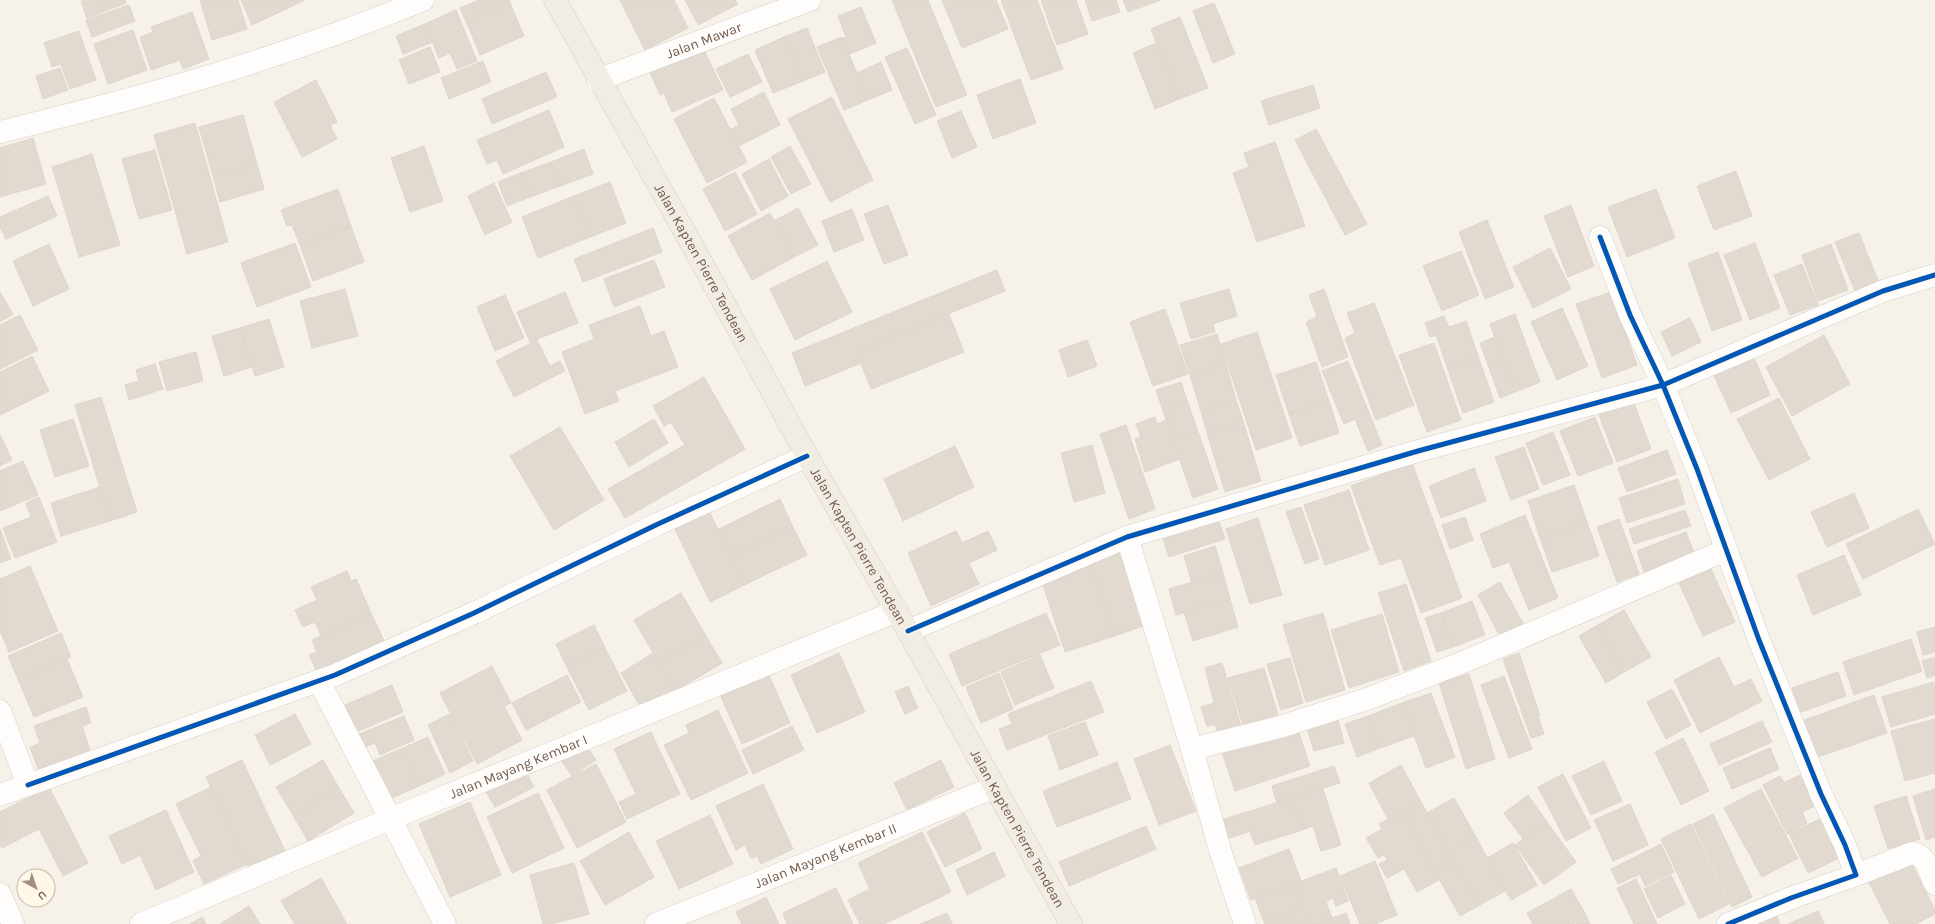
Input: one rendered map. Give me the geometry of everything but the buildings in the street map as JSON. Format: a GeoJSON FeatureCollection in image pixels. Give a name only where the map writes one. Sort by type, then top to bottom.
{"type":"FeatureCollection","features":[{"type":"Feature","properties":{"kind":"main road","name":"Jalan Kapten Pierre Tendean"},"geometry":{"type":"LineString","coordinates":[[555,0],[598,80],[701,261],[807,456],[897,611],[1071,924]]}},
{"type":"Feature","properties":{"kind":"street"},"geometry":{"type":"LineString","coordinates":[[0,132],[206,77],[360,25],[423,0]]}},
{"type":"Feature","properties":{"kind":"street","name":"Jalan Mawar"},"geometry":{"type":"LineString","coordinates":[[598,80],[810,0]]}},
{"type":"Feature","properties":{"kind":"street"},"geometry":{"type":"LineString","coordinates":[[1600,237],[1630,315],[1663,385],[1697,469],[1759,640],[1821,794],[1845,845],[1856,875]]}},
{"type":"Feature","properties":{"kind":"street"},"geometry":{"type":"LineString","coordinates":[[908,631],[1127,537],[1418,451],[1663,385],[1883,291],[1935,275]]}},
{"type":"Feature","properties":{"kind":"street"},"geometry":{"type":"LineString","coordinates":[[0,795],[319,681],[474,613],[665,520],[807,456]]}},
{"type":"Feature","properties":{"kind":"street"},"geometry":{"type":"LineString","coordinates":[[1127,537],[1192,749],[1220,850],[1245,924]]}},
{"type":"Feature","properties":{"kind":"street"},"geometry":{"type":"LineString","coordinates":[[1192,749],[1280,727],[1367,699],[1461,663],[1726,550]]}},
{"type":"Feature","properties":{"kind":"street","name":"Jalan Mayang Kembar I"},"geometry":{"type":"LineString","coordinates":[[141,924],[390,819],[897,611]]}},
{"type":"Feature","properties":{"kind":"street"},"geometry":{"type":"LineString","coordinates":[[319,681],[445,924]]}},
{"type":"Feature","properties":{"kind":"street"},"geometry":{"type":"LineString","coordinates":[[0,711],[28,785]]}},
{"type":"Feature","properties":{"kind":"street","name":"Jalan Mayang Kembar II"},"geometry":{"type":"LineString","coordinates":[[656,924],[995,787]]}},
{"type":"Feature","properties":{"kind":"street"},"geometry":{"type":"LineString","coordinates":[[1728,924],[1912,853],[1918,854],[1925,861],[1935,884]]}},
{"type":"Feature","properties":{"kind":"street"},"geometry":{"type":"LineString","coordinates":[[0,894],[13,924]]}},
{"type":"Feature","properties":{"kind":"cycle path"},"geometry":{"type":"LineString","coordinates":[[1600,237],[1630,315],[1663,385],[1697,469],[1759,640],[1821,794],[1845,845],[1856,875],[1791,898],[1728,924]]}},
{"type":"Feature","properties":{"kind":"cycle path"},"geometry":{"type":"LineString","coordinates":[[908,631],[1127,537],[1418,451],[1663,385],[1883,291],[1935,275]]}},
{"type":"Feature","properties":{"kind":"cycle path"},"geometry":{"type":"LineString","coordinates":[[28,785],[335,675],[474,613],[658,524],[807,456]]}}]}
